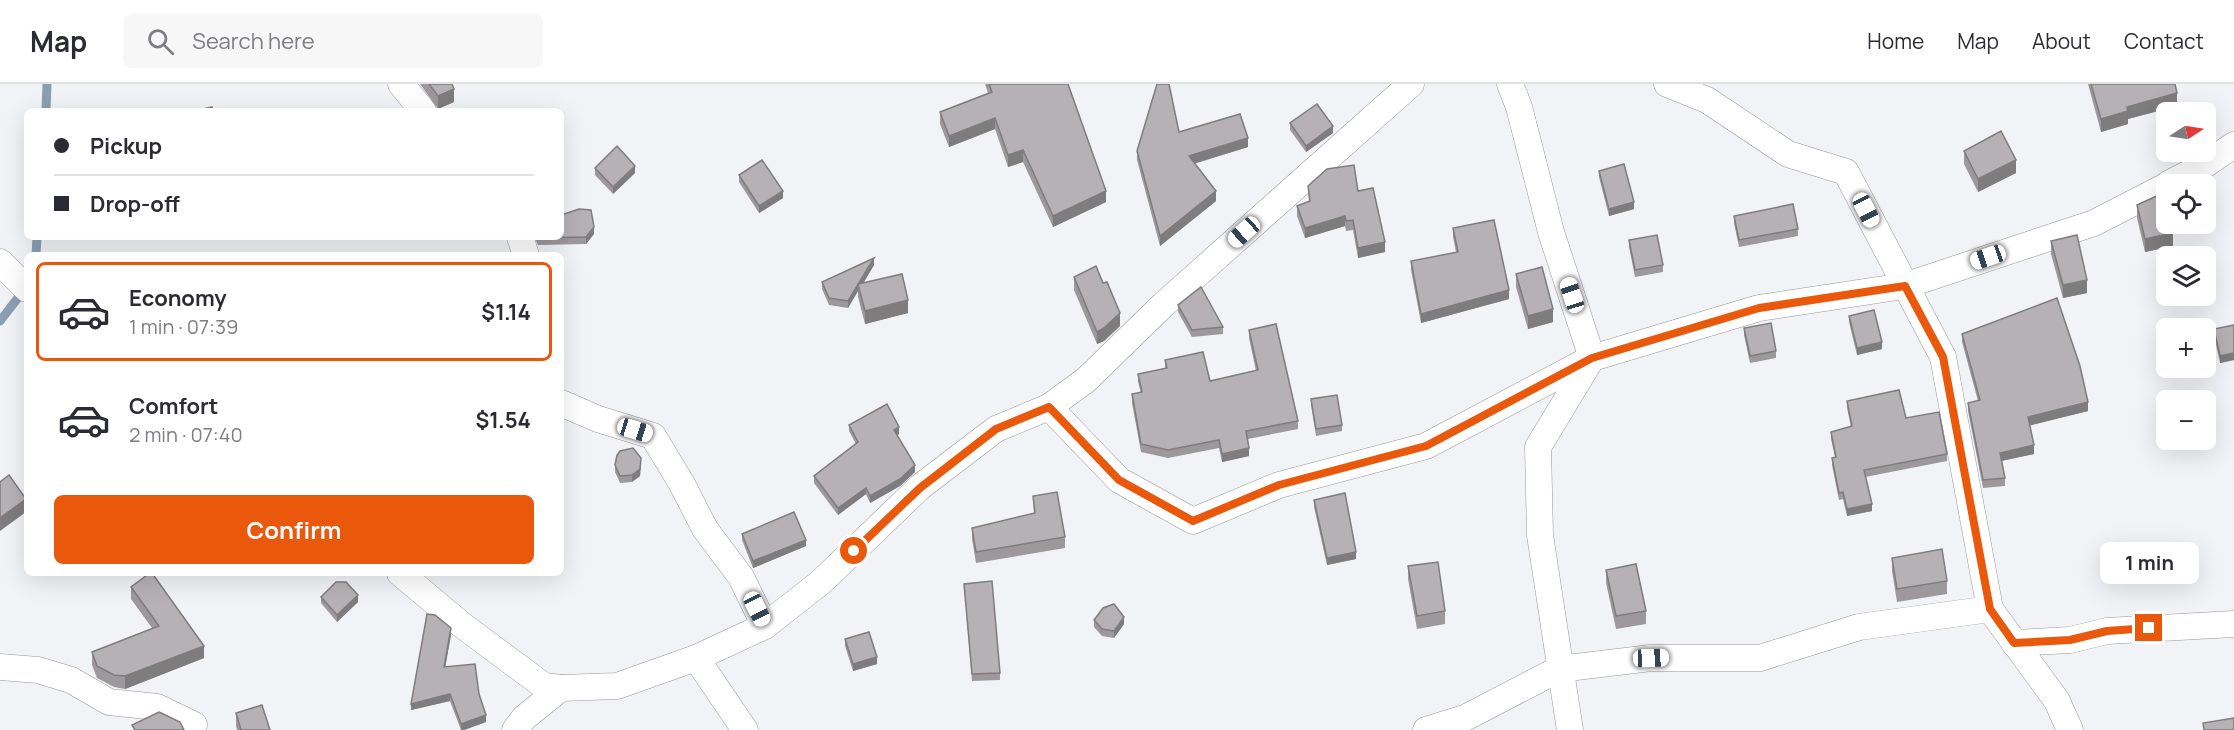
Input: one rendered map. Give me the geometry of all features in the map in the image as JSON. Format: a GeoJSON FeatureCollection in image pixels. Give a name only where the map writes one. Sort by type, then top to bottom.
{"type":"FeatureCollection","features":[{"type":"Feature","properties":{"kind":"street"},"geometry":{"type":"LineString","coordinates":[[401,84],[421,108]]}},
{"type":"Feature","properties":{"kind":"street"},"geometry":{"type":"LineString","coordinates":[[404,576],[462,625],[544,686],[561,688],[617,686],[696,658],[765,626],[821,582],[920,488],[996,429],[1049,407],[1086,380],[1163,305],[1411,84]]}},
{"type":"Feature","properties":{"kind":"street"},"geometry":{"type":"LineString","coordinates":[[1510,84],[1519,106],[1551,232],[1592,358],[1538,447],[1539,535],[1570,730]]}},
{"type":"Feature","properties":{"kind":"street"},"geometry":{"type":"LineString","coordinates":[[1667,84],[1707,100],[1788,154],[1846,172],[1943,357],[1990,609],[2057,701],[2070,730]]}},
{"type":"Feature","properties":{"kind":"street"},"geometry":{"type":"LineString","coordinates":[[2188,174],[2234,146]]}},
{"type":"Feature","properties":{"kind":"street"},"geometry":{"type":"LineString","coordinates":[[1049,407],[1119,480],[1193,521],[1279,485],[1426,446],[1592,358],[1759,308],[1905,286],[2094,223],[2156,191]]}},
{"type":"Feature","properties":{"kind":"street"},"geometry":{"type":"LineString","coordinates":[[0,262],[24,287]]}},
{"type":"Feature","properties":{"kind":"street"},"geometry":{"type":"LineString","coordinates":[[564,404],[598,419],[653,436],[705,529],[741,577],[765,626]]}},
{"type":"Feature","properties":{"kind":"street"},"geometry":{"type":"LineString","coordinates":[[1426,730],[1465,718],[1559,669],[1651,658],[1760,658],[1859,627],[1990,609]]}},
{"type":"Feature","properties":{"kind":"street"},"geometry":{"type":"LineString","coordinates":[[2014,643],[2070,640],[2107,631],[2234,624]]}},
{"type":"Feature","properties":{"kind":"street"},"geometry":{"type":"LineString","coordinates":[[696,658],[745,730]]}},
{"type":"Feature","properties":{"kind":"street"},"geometry":{"type":"LineString","coordinates":[[0,667],[38,670],[71,680],[110,702],[157,707],[194,725]]}},
{"type":"Feature","properties":{"kind":"street"},"geometry":{"type":"LineString","coordinates":[[515,730],[524,718],[561,688]]}},
{"type":"Feature","properties":{"kind":"building"},"geometry":{"type":"Polygon","coordinates":[[[429,84],[452,84],[454,89],[438,96],[429,84]]]}},
{"type":"Feature","properties":{"kind":"building"},"geometry":{"type":"Polygon","coordinates":[[[989,84],[1068,84],[1106,191],[1053,216],[1023,150],[1008,155],[995,118],[949,136],[940,112],[992,92],[989,84]]]}},
{"type":"Feature","properties":{"kind":"building"},"geometry":{"type":"Polygon","coordinates":[[[1157,84],[1169,84],[1179,132],[1240,114],[1248,138],[1189,156],[1216,191],[1160,236],[1137,151],[1157,84]]]}},
{"type":"Feature","properties":{"kind":"building"},"geometry":{"type":"Polygon","coordinates":[[[2091,84],[2175,84],[2177,93],[2127,107],[2128,111],[2101,119],[2091,84]]]}},
{"type":"Feature","properties":{"kind":"building"},"geometry":{"type":"Polygon","coordinates":[[[1317,104],[1333,126],[1306,146],[1290,123],[1317,104]]]}},
{"type":"Feature","properties":{"kind":"building"},"geometry":{"type":"Polygon","coordinates":[[[2001,131],[2016,160],[1978,179],[1964,151],[2001,131]]]}},
{"type":"Feature","properties":{"kind":"building"},"geometry":{"type":"Polygon","coordinates":[[[617,146],[635,166],[613,187],[595,168],[617,146]]]}},
{"type":"Feature","properties":{"kind":"building"},"geometry":{"type":"Polygon","coordinates":[[[762,160],[783,191],[759,206],[739,175],[762,160]]]}},
{"type":"Feature","properties":{"kind":"building"},"geometry":{"type":"Polygon","coordinates":[[[1624,164],[1634,202],[1609,209],[1599,171],[1624,164]]]}},
{"type":"Feature","properties":{"kind":"building"},"geometry":{"type":"Polygon","coordinates":[[[1354,165],[1358,191],[1373,188],[1385,242],[1358,248],[1353,220],[1346,221],[1345,216],[1305,228],[1297,206],[1310,201],[1308,186],[1327,169],[1354,165]]]}},
{"type":"Feature","properties":{"kind":"building"},"geometry":{"type":"Polygon","coordinates":[[[2156,196],[2156,234],[2168,234],[2145,239],[2137,205],[2156,196]]]}},
{"type":"Feature","properties":{"kind":"building"},"geometry":{"type":"Polygon","coordinates":[[[1793,204],[1798,229],[1739,240],[1734,216],[1793,204]]]}},
{"type":"Feature","properties":{"kind":"building"},"geometry":{"type":"Polygon","coordinates":[[[579,209],[591,210],[594,227],[586,237],[564,237],[564,214],[579,209]]]}},
{"type":"Feature","properties":{"kind":"building"},"geometry":{"type":"Polygon","coordinates":[[[1494,220],[1509,290],[1421,314],[1411,261],[1458,252],[1453,228],[1494,220]]]}},
{"type":"Feature","properties":{"kind":"building"},"geometry":{"type":"Polygon","coordinates":[[[1657,235],[1663,265],[1635,270],[1629,240],[1657,235]]]}},
{"type":"Feature","properties":{"kind":"building"},"geometry":{"type":"Polygon","coordinates":[[[2077,235],[2087,280],[2063,285],[2051,241],[2077,235]]]}},
{"type":"Feature","properties":{"kind":"building"},"geometry":{"type":"Polygon","coordinates":[[[874,258],[848,301],[829,298],[822,282],[874,258]]]}},
{"type":"Feature","properties":{"kind":"building"},"geometry":{"type":"Polygon","coordinates":[[[1096,266],[1103,283],[1107,282],[1120,313],[1097,332],[1074,277],[1096,266]]]}},
{"type":"Feature","properties":{"kind":"building"},"geometry":{"type":"Polygon","coordinates":[[[1542,267],[1553,309],[1528,316],[1516,274],[1542,267]]]}},
{"type":"Feature","properties":{"kind":"building"},"geometry":{"type":"Polygon","coordinates":[[[902,274],[908,300],[865,311],[858,284],[902,274]]]}},
{"type":"Feature","properties":{"kind":"building"},"geometry":{"type":"Polygon","coordinates":[[[1201,287],[1223,327],[1192,330],[1178,305],[1201,287]]]}},
{"type":"Feature","properties":{"kind":"building"},"geometry":{"type":"Polygon","coordinates":[[[2057,298],[2080,366],[2088,402],[2028,417],[2034,445],[2000,453],[2005,478],[1983,480],[1968,403],[1980,400],[1962,334],[2057,298]]]}},
{"type":"Feature","properties":{"kind":"building"},"geometry":{"type":"Polygon","coordinates":[[[1874,310],[1882,342],[1857,348],[1849,316],[1874,310]]]}},
{"type":"Feature","properties":{"kind":"building"},"geometry":{"type":"Polygon","coordinates":[[[1771,323],[1776,351],[1750,356],[1744,328],[1771,323]]]}},
{"type":"Feature","properties":{"kind":"building"},"geometry":{"type":"Polygon","coordinates":[[[1276,324],[1298,421],[1246,431],[1249,448],[1222,454],[1219,440],[1168,450],[1141,444],[1132,394],[1142,392],[1138,374],[1167,368],[1165,360],[1203,352],[1210,381],[1258,370],[1249,330],[1276,324]]]}},
{"type":"Feature","properties":{"kind":"building"},"geometry":{"type":"Polygon","coordinates":[[[2234,325],[2234,353],[2220,356],[2216,329],[2234,325]]]}},
{"type":"Feature","properties":{"kind":"building"},"geometry":{"type":"Polygon","coordinates":[[[1899,390],[1906,418],[1939,412],[1947,454],[1864,470],[1872,504],[1847,509],[1843,492],[1839,493],[1832,458],[1836,457],[1831,432],[1852,426],[1847,401],[1899,390]]]}},
{"type":"Feature","properties":{"kind":"building"},"geometry":{"type":"Polygon","coordinates":[[[1337,395],[1342,425],[1316,429],[1311,399],[1337,395]]]}},
{"type":"Feature","properties":{"kind":"building"},"geometry":{"type":"Polygon","coordinates":[[[887,404],[899,427],[894,430],[915,465],[900,479],[870,496],[866,488],[838,508],[814,476],[858,442],[849,425],[887,404]]]}},
{"type":"Feature","properties":{"kind":"building"},"geometry":{"type":"Polygon","coordinates":[[[633,448],[641,458],[640,469],[632,475],[620,476],[615,465],[617,455],[620,451],[633,448]]]}},
{"type":"Feature","properties":{"kind":"building"},"geometry":{"type":"Polygon","coordinates":[[[9,475],[24,496],[24,500],[0,518],[0,482],[9,475]]]}},
{"type":"Feature","properties":{"kind":"building"},"geometry":{"type":"Polygon","coordinates":[[[1057,492],[1065,537],[976,552],[972,528],[1035,513],[1033,496],[1057,492]]]}},
{"type":"Feature","properties":{"kind":"building"},"geometry":{"type":"Polygon","coordinates":[[[1345,493],[1356,552],[1327,558],[1314,500],[1345,493]]]}},
{"type":"Feature","properties":{"kind":"building"},"geometry":{"type":"Polygon","coordinates":[[[794,512],[806,540],[753,561],[742,534],[794,512]]]}},
{"type":"Feature","properties":{"kind":"building"},"geometry":{"type":"Polygon","coordinates":[[[1942,549],[1947,581],[1897,589],[1892,558],[1942,549]]]}},
{"type":"Feature","properties":{"kind":"building"},"geometry":{"type":"Polygon","coordinates":[[[1438,562],[1445,611],[1417,616],[1408,566],[1438,562]]]}},
{"type":"Feature","properties":{"kind":"building"},"geometry":{"type":"Polygon","coordinates":[[[1636,564],[1646,611],[1616,616],[1606,570],[1636,564]]]}},
{"type":"Feature","properties":{"kind":"building"},"geometry":{"type":"Polygon","coordinates":[[[146,576],[154,576],[204,646],[125,676],[114,675],[97,666],[92,652],[159,626],[131,587],[146,576]]]}},
{"type":"Feature","properties":{"kind":"building"},"geometry":{"type":"Polygon","coordinates":[[[992,581],[1000,673],[972,674],[964,584],[992,581]]]}},
{"type":"Feature","properties":{"kind":"building"},"geometry":{"type":"Polygon","coordinates":[[[336,582],[346,582],[358,595],[337,615],[321,597],[336,582]]]}},
{"type":"Feature","properties":{"kind":"building"},"geometry":{"type":"Polygon","coordinates":[[[1114,604],[1124,617],[1114,631],[1102,629],[1094,620],[1103,608],[1114,604]]]}},
{"type":"Feature","properties":{"kind":"building"},"geometry":{"type":"Polygon","coordinates":[[[427,614],[435,615],[451,628],[444,667],[475,664],[479,694],[486,715],[461,724],[450,694],[411,704],[427,614]]]}},
{"type":"Feature","properties":{"kind":"building"},"geometry":{"type":"Polygon","coordinates":[[[869,632],[877,657],[853,664],[845,639],[869,632]]]}},
{"type":"Feature","properties":{"kind":"building"},"geometry":{"type":"Polygon","coordinates":[[[262,705],[270,730],[241,730],[236,713],[262,705]]]}},
{"type":"Feature","properties":{"kind":"building"},"geometry":{"type":"Polygon","coordinates":[[[159,712],[180,722],[184,730],[135,730],[132,725],[159,712]]]}},
{"type":"Feature","properties":{"kind":"building"},"geometry":{"type":"Polygon","coordinates":[[[2234,718],[2234,730],[2204,730],[2203,723],[2234,718]]]}},
{"type":"Feature","properties":{"kind":"waterway"},"geometry":{"type":"LineString","coordinates":[[46,108],[47,84]]}},
{"type":"Feature","properties":{"kind":"waterway"},"geometry":{"type":"LineString","coordinates":[[36,252],[37,240]]}},
{"type":"Feature","properties":{"kind":"waterway"},"geometry":{"type":"LineString","coordinates":[[0,321],[24,290]]}},
{"type":"Feature","properties":{"kind":"route"},"geometry":{"type":"LineString","coordinates":[[854,551],[920,488],[996,429],[1049,407],[1119,480],[1193,521],[1279,485],[1426,446],[1592,358],[1759,308],[1905,286],[1943,357],[1963,475],[1990,609],[2014,643],[2070,640],[2107,631],[2149,628]]}}]}
